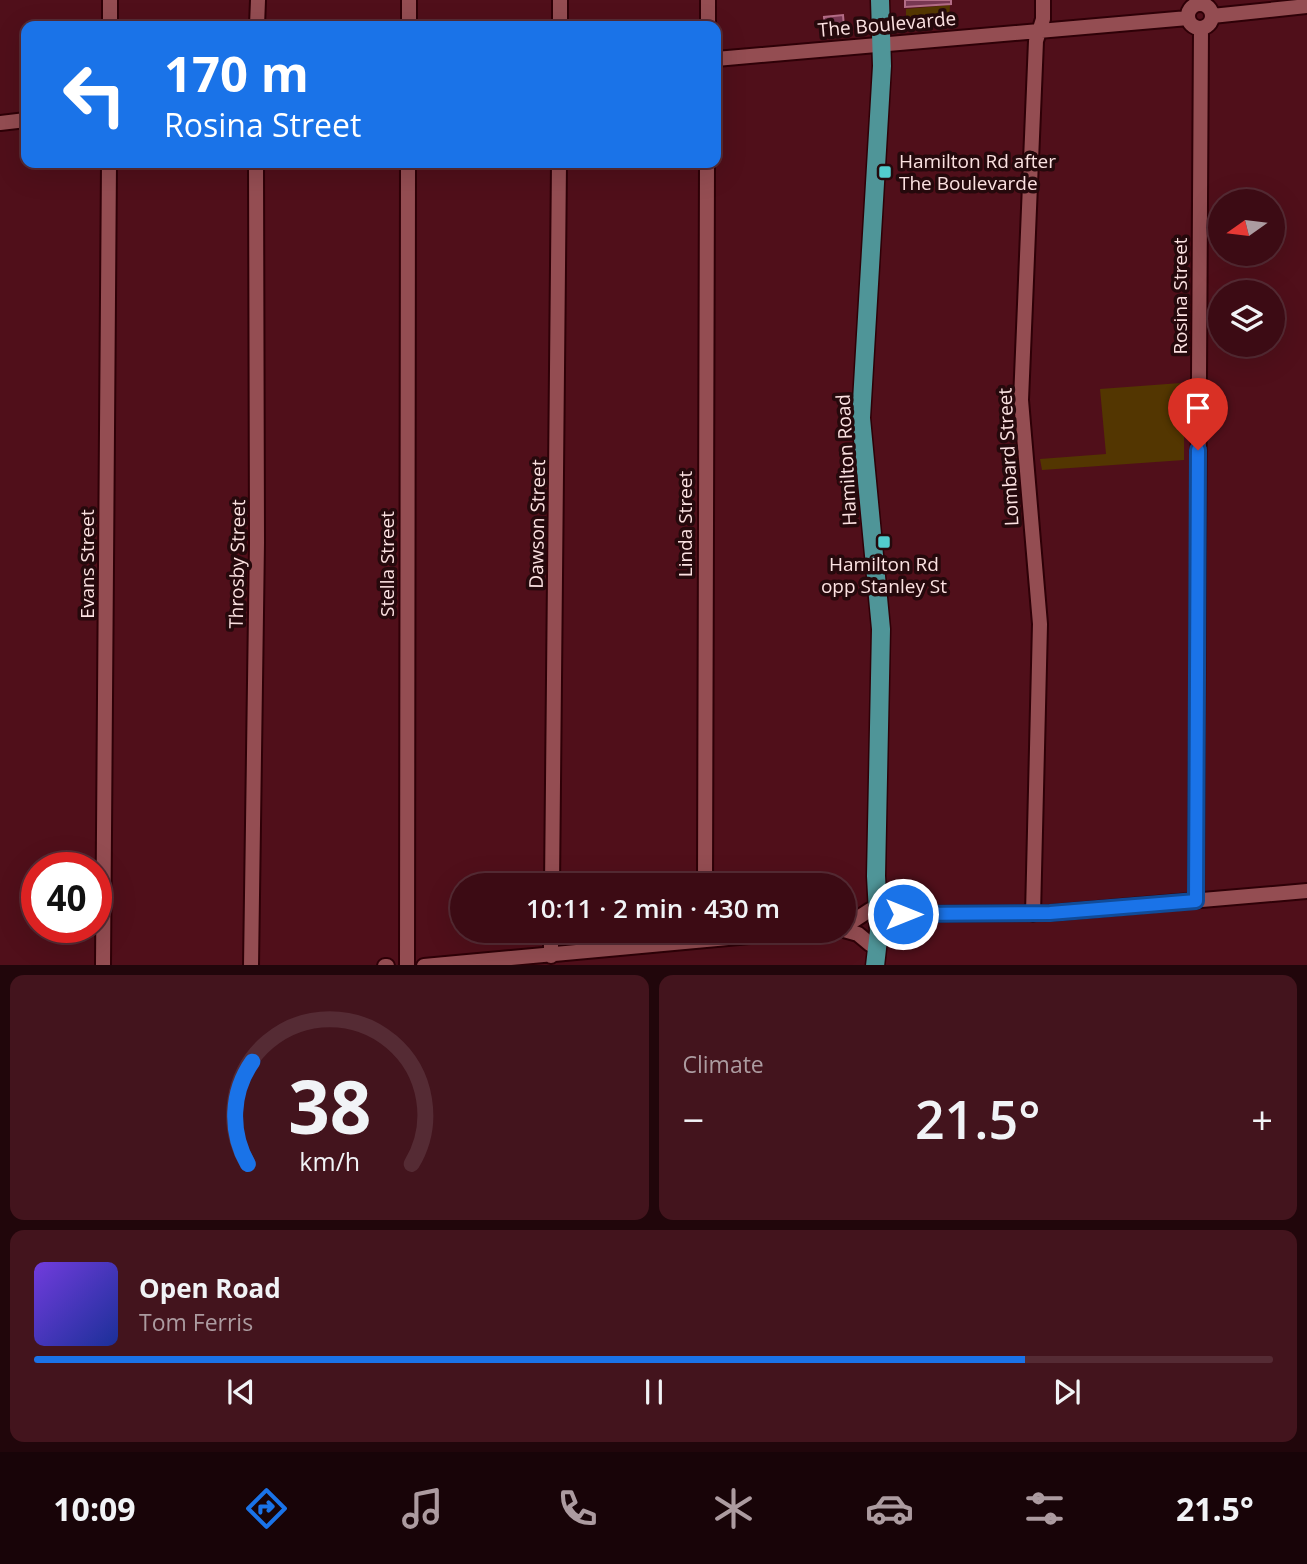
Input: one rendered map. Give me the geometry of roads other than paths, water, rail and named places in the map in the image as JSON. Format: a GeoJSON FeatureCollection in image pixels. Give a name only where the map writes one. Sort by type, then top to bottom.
{"type":"FeatureCollection","features":[{"type":"Feature","properties":{"kind":"main road","name":"Hamilton Road"},"geometry":{"type":"LineString","coordinates":[[873,965],[879,956],[874,937],[874,903],[881,640],[861,418],[882,66],[880,0]]}},
{"type":"Feature","properties":{"kind":"street"},"geometry":{"type":"LineString","coordinates":[[110,0],[110,21]]}},
{"type":"Feature","properties":{"kind":"street"},"geometry":{"type":"LineString","coordinates":[[257,0],[257,21]]}},
{"type":"Feature","properties":{"kind":"street"},"geometry":{"type":"LineString","coordinates":[[409,0],[409,21]]}},
{"type":"Feature","properties":{"kind":"street"},"geometry":{"type":"LineString","coordinates":[[560,0],[560,21]]}},
{"type":"Feature","properties":{"kind":"street"},"geometry":{"type":"LineString","coordinates":[[708,0],[708,21]]}},
{"type":"Feature","properties":{"kind":"street","name":"Lombard Street"},"geometry":{"type":"LineString","coordinates":[[1033,914],[1040,624],[1021,400],[1036,41],[1041,30],[1043,0]]}},
{"type":"Feature","properties":{"kind":"street"},"geometry":{"type":"LineString","coordinates":[[1200,2],[1208,8],[1212,16],[1210,23],[1201,28],[1194,27],[1188,18],[1190,10],[1200,2]]}},
{"type":"Feature","properties":{"kind":"street"},"geometry":{"type":"LineString","coordinates":[[1212,16],[1307,6]]}},
{"type":"Feature","properties":{"kind":"street","name":"The Boulevarde"},"geometry":{"type":"LineString","coordinates":[[721,59],[1188,18]]}},
{"type":"Feature","properties":{"kind":"street","name":"Rosina Street"},"geometry":{"type":"LineString","coordinates":[[1196,901],[1201,28]]}},
{"type":"Feature","properties":{"kind":"street"},"geometry":{"type":"LineString","coordinates":[[0,123],[21,121]]}},
{"type":"Feature","properties":{"kind":"street","name":"Evans Street"},"geometry":{"type":"LineString","coordinates":[[103,965],[109,168]]}},
{"type":"Feature","properties":{"kind":"street","name":"Throsby Street"},"geometry":{"type":"LineString","coordinates":[[251,965],[257,542],[256,168]]}},
{"type":"Feature","properties":{"kind":"street","name":"Stella Street"},"geometry":{"type":"LineString","coordinates":[[407,965],[408,168]]}},
{"type":"Feature","properties":{"kind":"street","name":"Dawson Street"},"geometry":{"type":"LineString","coordinates":[[552,873],[558,168]]}},
{"type":"Feature","properties":{"kind":"street","name":"Linda Street"},"geometry":{"type":"LineString","coordinates":[[705,873],[706,168]]}},
{"type":"Feature","properties":{"kind":"street"},"geometry":{"type":"LineString","coordinates":[[856,918],[874,903],[903,914],[1033,914],[1307,891]]}},
{"type":"Feature","properties":{"kind":"street"},"geometry":{"type":"LineString","coordinates":[[856,933],[874,937],[884,923],[903,914]]}},
{"type":"Feature","properties":{"kind":"street"},"geometry":{"type":"LineString","coordinates":[[551,943],[551,956]]}},
{"type":"Feature","properties":{"kind":"street"},"geometry":{"type":"LineString","coordinates":[[425,965],[551,956],[646,943]]}},
{"type":"Feature","properties":{"kind":"place","name":"Hamilton Rd after The Boulevarde"},"geometry":{"type":"Point","coordinates":[885,172]}},
{"type":"Feature","properties":{"kind":"place","name":"Hamilton Rd opp Stanley St"},"geometry":{"type":"Point","coordinates":[884,542]}}]}
